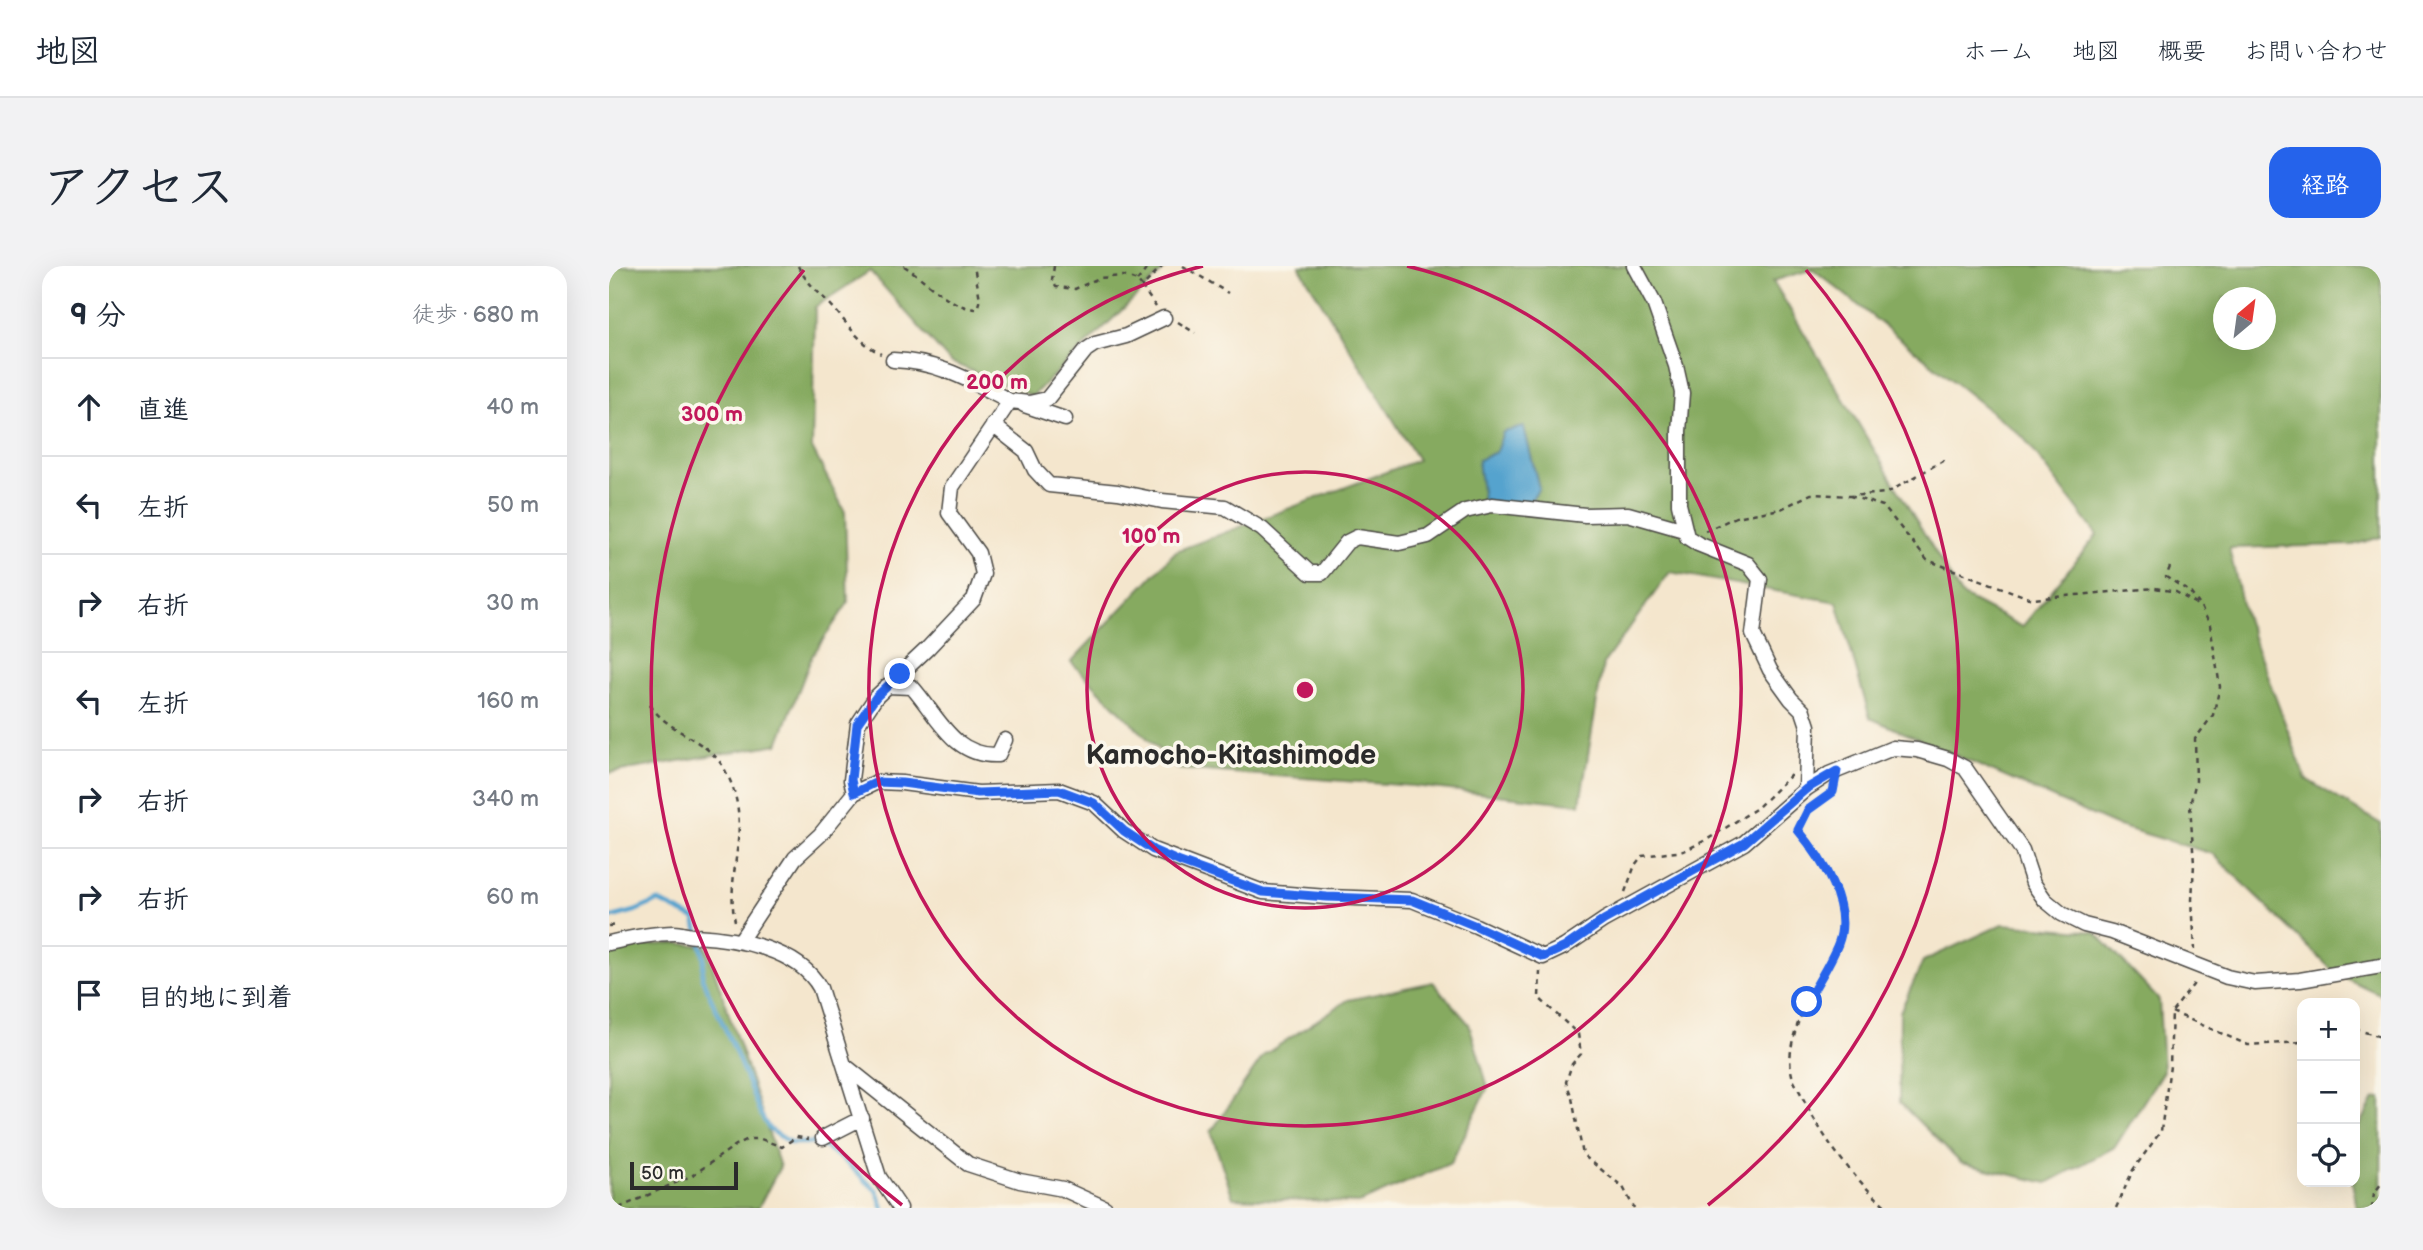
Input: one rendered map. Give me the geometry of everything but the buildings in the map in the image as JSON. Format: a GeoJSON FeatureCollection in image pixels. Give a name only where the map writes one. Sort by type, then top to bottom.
{"type":"FeatureCollection","features":[{"type":"Feature","properties":{"kind":"street"},"geometry":{"type":"LineString","coordinates":[[1634,266],[1654,303],[1676,366],[1682,393],[1679,504],[1684,530],[1687,537],[1698,544],[1748,564],[1760,579],[1753,634],[1770,670],[1803,711],[1808,726],[1806,789]]}},
{"type":"Feature","properties":{"kind":"street"},"geometry":{"type":"LineString","coordinates":[[1010,401],[1029,403],[1047,399],[1086,350],[1095,344],[1126,336],[1164,318]]}},
{"type":"Feature","properties":{"kind":"street"},"geometry":{"type":"LineString","coordinates":[[893,360],[917,361],[949,372],[1010,401],[1065,419]]}},
{"type":"Feature","properties":{"kind":"street"},"geometry":{"type":"LineString","coordinates":[[854,793],[851,780],[857,724],[876,697],[974,599],[983,574],[978,553],[949,513],[952,487],[1010,401]]}},
{"type":"Feature","properties":{"kind":"street"},"geometry":{"type":"LineString","coordinates":[[993,425],[1026,451],[1035,470],[1049,485],[1225,507],[1262,529],[1311,573],[1322,573],[1346,542],[1357,537],[1399,542],[1428,536],[1465,511],[1492,505],[1585,515],[1628,514],[1684,530]]}},
{"type":"Feature","properties":{"kind":"street"},"geometry":{"type":"LineString","coordinates":[[887,686],[912,687],[942,727],[963,746],[982,755],[997,755],[1005,740]]}},
{"type":"Feature","properties":{"kind":"street"},"geometry":{"type":"LineString","coordinates":[[740,941],[795,858],[820,835],[854,793],[877,782],[978,793],[1059,790],[1094,803],[1124,831],[1153,850],[1263,892],[1412,900],[1543,957],[1565,947],[1616,914],[1744,843],[1806,789],[1837,771],[1893,748],[1917,750],[1948,759],[1965,768],[2022,850],[2033,883],[2045,900],[2062,914],[2084,925],[2112,932],[2227,977],[2255,983],[2300,980],[2381,966]]}},
{"type":"Feature","properties":{"kind":"street"},"geometry":{"type":"LineString","coordinates":[[609,943],[638,936],[675,933],[710,936],[740,941],[793,960],[814,977],[820,988],[880,1177],[900,1208]]}},
{"type":"Feature","properties":{"kind":"street"},"geometry":{"type":"LineString","coordinates":[[844,1065],[968,1164],[1020,1181],[1063,1189],[1105,1208]]}},
{"type":"Feature","properties":{"kind":"street"},"geometry":{"type":"LineString","coordinates":[[823,1138],[862,1118]]}},
{"type":"Feature","properties":{"kind":"path"},"geometry":{"type":"LineString","coordinates":[[798,266],[809,284],[848,328],[869,348],[893,360]]}},
{"type":"Feature","properties":{"kind":"path"},"geometry":{"type":"LineString","coordinates":[[904,266],[946,298],[968,309],[977,309],[980,299],[975,266]]}},
{"type":"Feature","properties":{"kind":"path"},"geometry":{"type":"LineString","coordinates":[[1054,266],[1052,280],[1056,287],[1075,289],[1099,278],[1123,276],[1137,281],[1142,287]]}},
{"type":"Feature","properties":{"kind":"path"},"geometry":{"type":"LineString","coordinates":[[1137,281],[1149,266]]}},
{"type":"Feature","properties":{"kind":"path"},"geometry":{"type":"LineString","coordinates":[[1183,266],[1228,293]]}},
{"type":"Feature","properties":{"kind":"path"},"geometry":{"type":"LineString","coordinates":[[1684,530],[1704,532],[1737,517],[1781,509],[1811,494],[1850,496],[1887,493],[1946,459]]}},
{"type":"Feature","properties":{"kind":"path"},"geometry":{"type":"LineString","coordinates":[[1850,496],[1883,506],[1927,560],[2032,599],[2155,588],[2176,592],[2201,607]]}},
{"type":"Feature","properties":{"kind":"path"},"geometry":{"type":"LineString","coordinates":[[2116,1208],[2133,1170],[2161,1131],[2170,1066],[2172,1012],[2193,985],[2198,966],[2193,935],[2194,864],[2190,805],[2196,781],[2195,739],[2213,715],[2220,687],[2210,625],[2189,591],[2166,577],[2170,567]]}},
{"type":"Feature","properties":{"kind":"path"},"geometry":{"type":"LineString","coordinates":[[650,705],[658,718],[711,750],[726,772],[740,815],[732,907],[740,941]]}},
{"type":"Feature","properties":{"kind":"path"},"geometry":{"type":"LineString","coordinates":[[1616,914],[1635,865],[1643,856],[1684,851],[1708,839],[1757,808],[1806,761]]}},
{"type":"Feature","properties":{"kind":"path"},"geometry":{"type":"LineString","coordinates":[[1837,771],[1833,792],[1808,810],[1798,830],[1817,853],[1831,881],[1842,922],[1839,942],[1807,1002],[1797,1027],[1791,1054],[1791,1075],[1812,1118],[1851,1172],[1888,1208]]}},
{"type":"Feature","properties":{"kind":"path"},"geometry":{"type":"LineString","coordinates":[[1543,957],[1538,979],[1539,998],[1578,1034],[1581,1054],[1572,1064],[1566,1082],[1572,1098],[1583,1155],[1623,1187],[1634,1208]]}},
{"type":"Feature","properties":{"kind":"path"},"geometry":{"type":"LineString","coordinates":[[2172,1012],[2248,1045],[2297,1042]]}},
{"type":"Feature","properties":{"kind":"path"},"geometry":{"type":"LineString","coordinates":[[2360,1031],[2381,1037]]}},
{"type":"Feature","properties":{"kind":"path"},"geometry":{"type":"LineString","coordinates":[[619,1208],[693,1175],[748,1139],[755,1138],[777,1147],[786,1145],[796,1137],[823,1138]]}},
{"type":"Feature","properties":{"kind":"path"},"geometry":{"type":"LineString","coordinates":[[2372,1208],[2374,1193],[2381,1184]]}},
{"type":"Feature","properties":{"kind":"green space"},"geometry":{"type":"Polygon","coordinates":[[[609,266],[1168,266],[1032,396],[950,362],[870,271],[815,307],[812,448],[845,512],[848,603],[812,656],[778,744],[609,773],[609,266]]]}},
{"type":"Feature","properties":{"kind":"green space"},"geometry":{"type":"Polygon","coordinates":[[[1299,266],[2381,266],[2381,537],[2353,545],[2229,548],[2245,616],[2306,779],[2381,824],[2381,995],[2335,973],[2213,854],[2115,825],[1870,718],[1837,602],[1670,572],[1603,664],[1580,804],[1413,786],[1178,769],[1071,662],[1176,551],[1418,460],[1299,266]],[[1813,269],[1773,281],[1961,595],[2022,627],[2097,535],[2023,437],[1813,269]]]}},
{"type":"Feature","properties":{"kind":"green space"},"geometry":{"type":"Polygon","coordinates":[[[2003,924],[2095,932],[2159,1000],[2163,1071],[2115,1147],[2047,1183],[1961,1163],[1899,1102],[1900,1012],[1923,961],[2003,924]]]}},
{"type":"Feature","properties":{"kind":"green space"},"geometry":{"type":"Polygon","coordinates":[[[674,943],[706,946],[780,1167],[758,1208],[609,1208],[609,953],[639,946],[674,943]]]}},
{"type":"Feature","properties":{"kind":"green space"},"geometry":{"type":"Polygon","coordinates":[[[1433,982],[1469,1024],[1488,1087],[1451,1163],[1359,1203],[1233,1198],[1211,1132],[1264,1055],[1348,1000],[1433,982]]]}},
{"type":"Feature","properties":{"kind":"green space"},"geometry":{"type":"Polygon","coordinates":[[[2381,1098],[2381,1208],[2357,1208],[2353,1187],[2360,1187],[2360,1126],[2374,1099],[2381,1098]]]}},
{"type":"Feature","properties":{"kind":"water"},"geometry":{"type":"Polygon","coordinates":[[[1524,427],[1539,488],[1527,506],[1483,501],[1478,460],[1496,452],[1503,432],[1524,427]]]}},
{"type":"Feature","properties":{"kind":"waterway"},"geometry":{"type":"LineString","coordinates":[[609,918],[658,901],[695,919],[704,958],[702,978],[769,1129],[791,1143],[812,1143],[824,1147],[842,1159],[877,1191],[883,1208]]}},
{"type":"Feature","properties":{"kind":"district","name":"Kamocho-Kitashimode"},"geometry":{"type":"Point","coordinates":[1231,755]}},
{"type":"Feature","properties":{"kind":"route"},"geometry":{"type":"LineString","coordinates":[[900,674],[876,697],[857,724],[851,780],[854,793],[877,782],[978,793],[1059,790],[1094,803],[1124,831],[1153,850],[1263,892],[1412,900],[1543,957],[1565,947],[1604,920],[1744,843],[1806,789],[1837,771],[1833,792],[1808,810],[1798,830],[1817,853],[1831,881],[1842,922],[1839,942],[1807,1002]]}}]}
